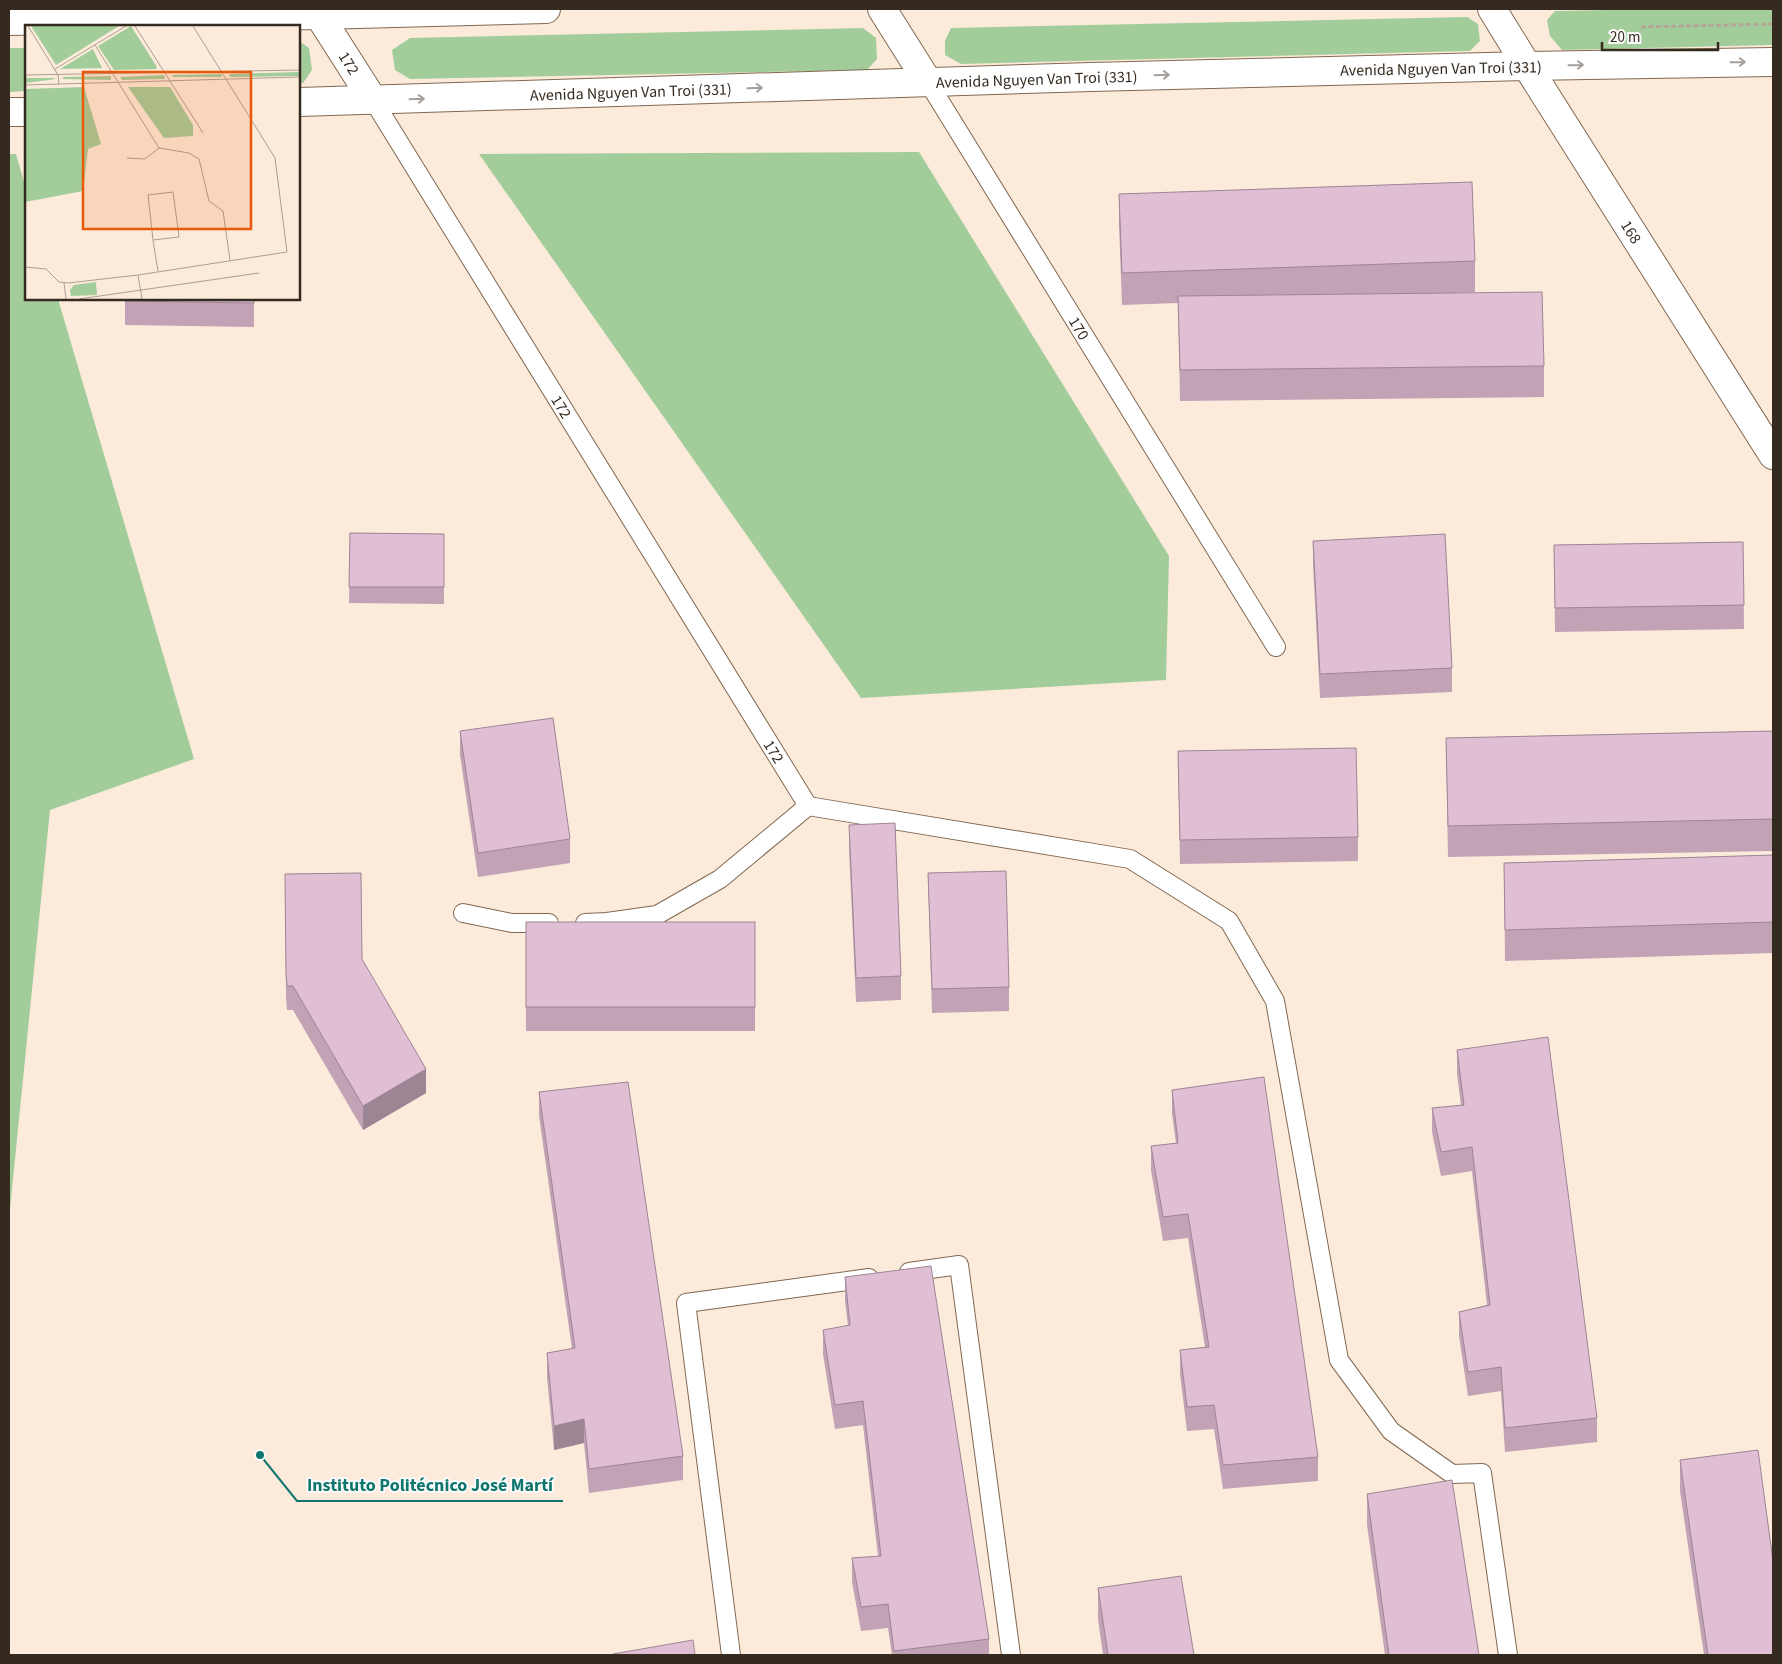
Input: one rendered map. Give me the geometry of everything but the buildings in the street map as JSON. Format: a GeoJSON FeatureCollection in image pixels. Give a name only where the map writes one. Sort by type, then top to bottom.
{"type":"FeatureCollection","features":[{"type":"Feature","properties":{"kind":"street"},"geometry":{"type":"LineString","coordinates":[[9,21],[317,12],[546,9]]}},
{"type":"Feature","properties":{"kind":"street","name":"170"},"geometry":{"type":"LineString","coordinates":[[882,9],[928,82]]}},
{"type":"Feature","properties":{"kind":"street","name":"168"},"geometry":{"type":"LineString","coordinates":[[1492,9],[1773,455]]}},
{"type":"Feature","properties":{"kind":"street","name":"172"},"geometry":{"type":"LineString","coordinates":[[317,12],[373,100]]}},
{"type":"Feature","properties":{"kind":"street","name":"Avenida Nguyen Van Troi (331)"},"geometry":{"type":"LineString","coordinates":[[300,102],[928,82],[1527,66],[1773,62]]}},
{"type":"Feature","properties":{"kind":"street"},"geometry":{"type":"LineString","coordinates":[[9,112],[25,112]]}},
{"type":"Feature","properties":{"kind":"lane","name":"170"},"geometry":{"type":"LineString","coordinates":[[928,82],[1276,647]]}},
{"type":"Feature","properties":{"kind":"lane","name":"172"},"geometry":{"type":"LineString","coordinates":[[373,100],[808,806]]}},
{"type":"Feature","properties":{"kind":"lane"},"geometry":{"type":"LineString","coordinates":[[464,913],[512,923],[607,922],[656,915],[720,878],[808,806],[1130,859],[1228,921],[1275,1001],[1338,1360],[1391,1431],[1452,1474],[1482,1472],[1508,1655]]}},
{"type":"Feature","properties":{"kind":"lane"},"geometry":{"type":"LineString","coordinates":[[732,1655],[686,1303],[959,1265],[1011,1655]]}},
{"type":"Feature","properties":{"kind":"green space"},"geometry":{"type":"Polygon","coordinates":[[[1773,9],[1773,45],[1562,50],[1550,36],[1547,20],[1555,11],[1773,9]]]}},
{"type":"Feature","properties":{"kind":"green space"},"geometry":{"type":"Polygon","coordinates":[[[1467,17],[1478,24],[1480,41],[1470,51],[961,64],[945,55],[945,41],[951,28],[1467,17]]]}},
{"type":"Feature","properties":{"kind":"green space"},"geometry":{"type":"Polygon","coordinates":[[[863,28],[876,38],[877,59],[867,70],[410,79],[395,70],[392,50],[410,38],[863,28]]]}},
{"type":"Feature","properties":{"kind":"green space"},"geometry":{"type":"Polygon","coordinates":[[[300,42],[309,48],[312,70],[303,83],[300,83],[300,42]]]}},
{"type":"Feature","properties":{"kind":"green space"},"geometry":{"type":"Polygon","coordinates":[[[9,48],[25,48],[25,91],[9,92],[9,48]]]}},
{"type":"Feature","properties":{"kind":"green space"},"geometry":{"type":"Polygon","coordinates":[[[919,152],[1169,556],[1166,680],[861,698],[479,154],[919,152]]]}},
{"type":"Feature","properties":{"kind":"green space"},"geometry":{"type":"Polygon","coordinates":[[[9,154],[16,154],[25,186],[25,300],[58,300],[194,759],[50,810],[9,1219],[9,154]]]}},
{"type":"Feature","properties":{"kind":"place","name":"Instituto Politécnico José Martí"},"geometry":{"type":"Point","coordinates":[260,1455]}}]}
